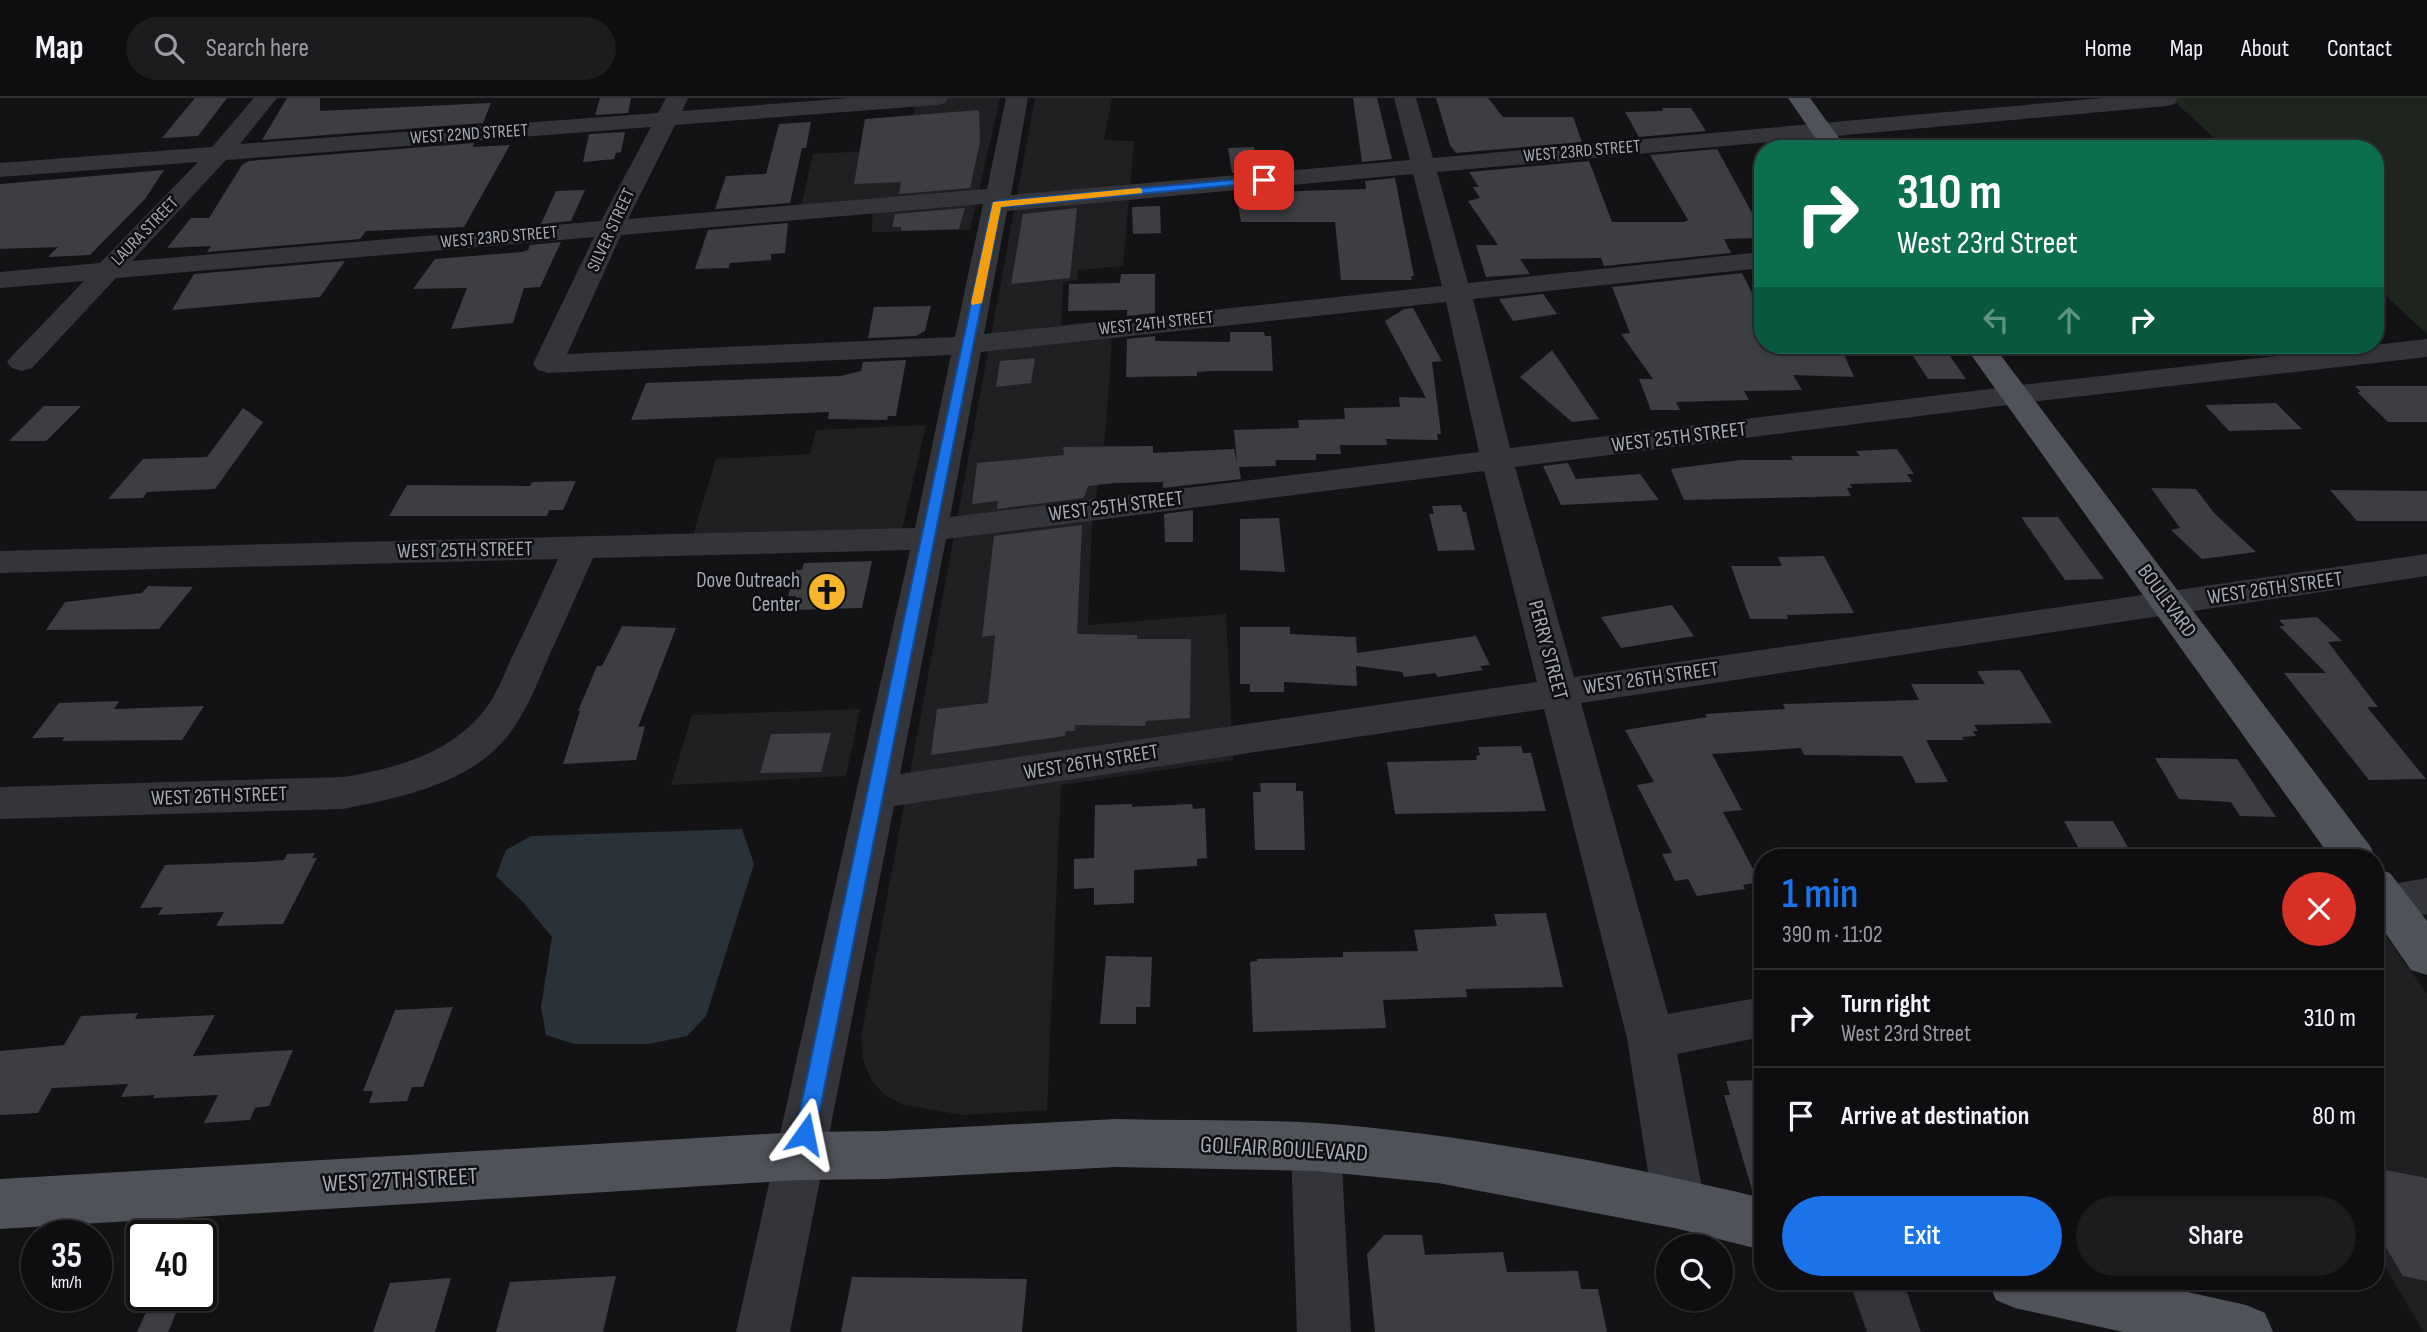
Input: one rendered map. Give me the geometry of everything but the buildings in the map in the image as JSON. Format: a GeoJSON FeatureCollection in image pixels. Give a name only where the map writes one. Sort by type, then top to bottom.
{"type":"FeatureCollection","features":[{"type":"Feature","properties":{"kind":"main road"},"geometry":{"type":"LineString","coordinates":[[1799,98],[1829,140]]}},
{"type":"Feature","properties":{"kind":"main road","name":"BOULEVARD"},"geometry":{"type":"LineString","coordinates":[[1985,354],[2348,849]]}},
{"type":"Feature","properties":{"kind":"main road"},"geometry":{"type":"LineString","coordinates":[[2391,897],[2427,956]]}},
{"type":"Feature","properties":{"kind":"main road","name":"GOLFAIR BOULEVARD"},"geometry":{"type":"LineString","coordinates":[[800,1156],[1116,1143],[1316,1147],[1438,1159],[1679,1204],[1754,1222]]}},
{"type":"Feature","properties":{"kind":"main road","name":"WEST 27TH STREET"},"geometry":{"type":"LineString","coordinates":[[0,1204],[800,1156]]}},
{"type":"Feature","properties":{"kind":"main road"},"geometry":{"type":"LineString","coordinates":[[2056,1290],[2246,1332]]}},
{"type":"Feature","properties":{"kind":"street","name":"LAURA STREET"},"geometry":{"type":"LineString","coordinates":[[22,362],[220,153],[266,98]]}},
{"type":"Feature","properties":{"kind":"street","name":"WEST 22ND STREET"},"geometry":{"type":"LineString","coordinates":[[0,170],[220,153],[671,109],[937,98]]}},
{"type":"Feature","properties":{"kind":"street"},"geometry":{"type":"LineString","coordinates":[[763,1332],[930,534],[1017,98]]}},
{"type":"Feature","properties":{"kind":"street","name":"PERRY STREET"},"geometry":{"type":"LineString","coordinates":[[1405,98],[1457,291],[1497,460],[1651,1038],[1679,1204]]}},
{"type":"Feature","properties":{"kind":"street","name":"WEST 23RD STREET"},"geometry":{"type":"LineString","coordinates":[[0,280],[611,228],[1421,165],[2166,99]]}},
{"type":"Feature","properties":{"kind":"street","name":"SILVER STREET"},"geometry":{"type":"LineString","coordinates":[[548,364],[611,228],[671,109]]}},
{"type":"Feature","properties":{"kind":"street","name":"WEST 24TH STREET"},"geometry":{"type":"LineString","coordinates":[[548,364],[935,348],[1754,261]]}},
{"type":"Feature","properties":{"kind":"street","name":"WEST 25TH STREET"},"geometry":{"type":"LineString","coordinates":[[2384,353],[2427,348]]}},
{"type":"Feature","properties":{"kind":"street","name":"WEST 25TH STREET"},"geometry":{"type":"LineString","coordinates":[[0,562],[581,547],[930,534],[1497,460],[2376,354]]}},
{"type":"Feature","properties":{"kind":"street","name":"WEST 26TH STREET"},"geometry":{"type":"LineString","coordinates":[[0,803],[343,793],[388,785],[434,769],[464,751],[492,728],[512,698],[581,547]]}},
{"type":"Feature","properties":{"kind":"street","name":"WEST 26TH STREET"},"geometry":{"type":"LineString","coordinates":[[876,793],[2427,565]]}},
{"type":"Feature","properties":{"kind":"street"},"geometry":{"type":"LineString","coordinates":[[1651,1038],[1754,1019]]}},
{"type":"Feature","properties":{"kind":"street"},"geometry":{"type":"LineString","coordinates":[[1316,1147],[1324,1332]]}},
{"type":"Feature","properties":{"kind":"street"},"geometry":{"type":"LineString","coordinates":[[1879,1290],[1894,1332]]}},
{"type":"Feature","properties":{"kind":"shaded area"},"geometry":{"type":"Polygon","coordinates":[[[916,98],[1000,98],[970,230],[872,232],[873,200],[801,206],[813,154],[907,149],[916,98]]]}},
{"type":"Feature","properties":{"kind":"shaded area"},"geometry":{"type":"Polygon","coordinates":[[[1035,98],[1112,98],[1104,140],[1134,141],[1123,266],[1078,270],[1077,280],[1063,282],[1061,325],[1113,320],[1106,429],[1092,523],[1088,625],[1226,614],[1233,760],[1061,785],[1047,1110],[963,1115],[904,1105],[885,1095],[871,1080],[863,1059],[861,1038],[1035,98]]]}},
{"type":"Feature","properties":{"kind":"shaded area"},"geometry":{"type":"Polygon","coordinates":[[[2171,98],[2427,98],[2427,334],[2384,294],[2384,140],[2216,140],[2171,98]]]}},
{"type":"Feature","properties":{"kind":"shaded area"},"geometry":{"type":"Polygon","coordinates":[[[926,425],[902,530],[693,535],[716,459],[810,454],[816,430],[926,425]]]}},
{"type":"Feature","properties":{"kind":"shaded area"},"geometry":{"type":"Polygon","coordinates":[[[860,709],[846,776],[671,785],[692,715],[860,709]]]}},
{"type":"Feature","properties":{"kind":"shaded area"},"geometry":{"type":"Polygon","coordinates":[[[742,829],[754,864],[706,1016],[687,1036],[649,1044],[574,1044],[546,1035],[541,1007],[552,937],[523,902],[496,876],[506,850],[531,836],[742,829]]]}},
{"type":"Feature","properties":{"kind":"shaded area"},"geometry":{"type":"Polygon","coordinates":[[[2384,933],[2427,994],[2427,1332],[2424,1332],[2384,1265],[2384,933]]]}},
{"type":"Feature","properties":{"kind":"slow traffic"},"geometry":{"type":"LineString","coordinates":[[976,303],[997,204],[1139,191]]}},
{"type":"Feature","properties":{"kind":"place","name":"Dove Outreach Center"},"geometry":{"type":"Point","coordinates":[827,592]}},
{"type":"Feature","properties":{"kind":"route"},"geometry":{"type":"LineString","coordinates":[[805,1134],[997,204],[1264,180]]}}]}
